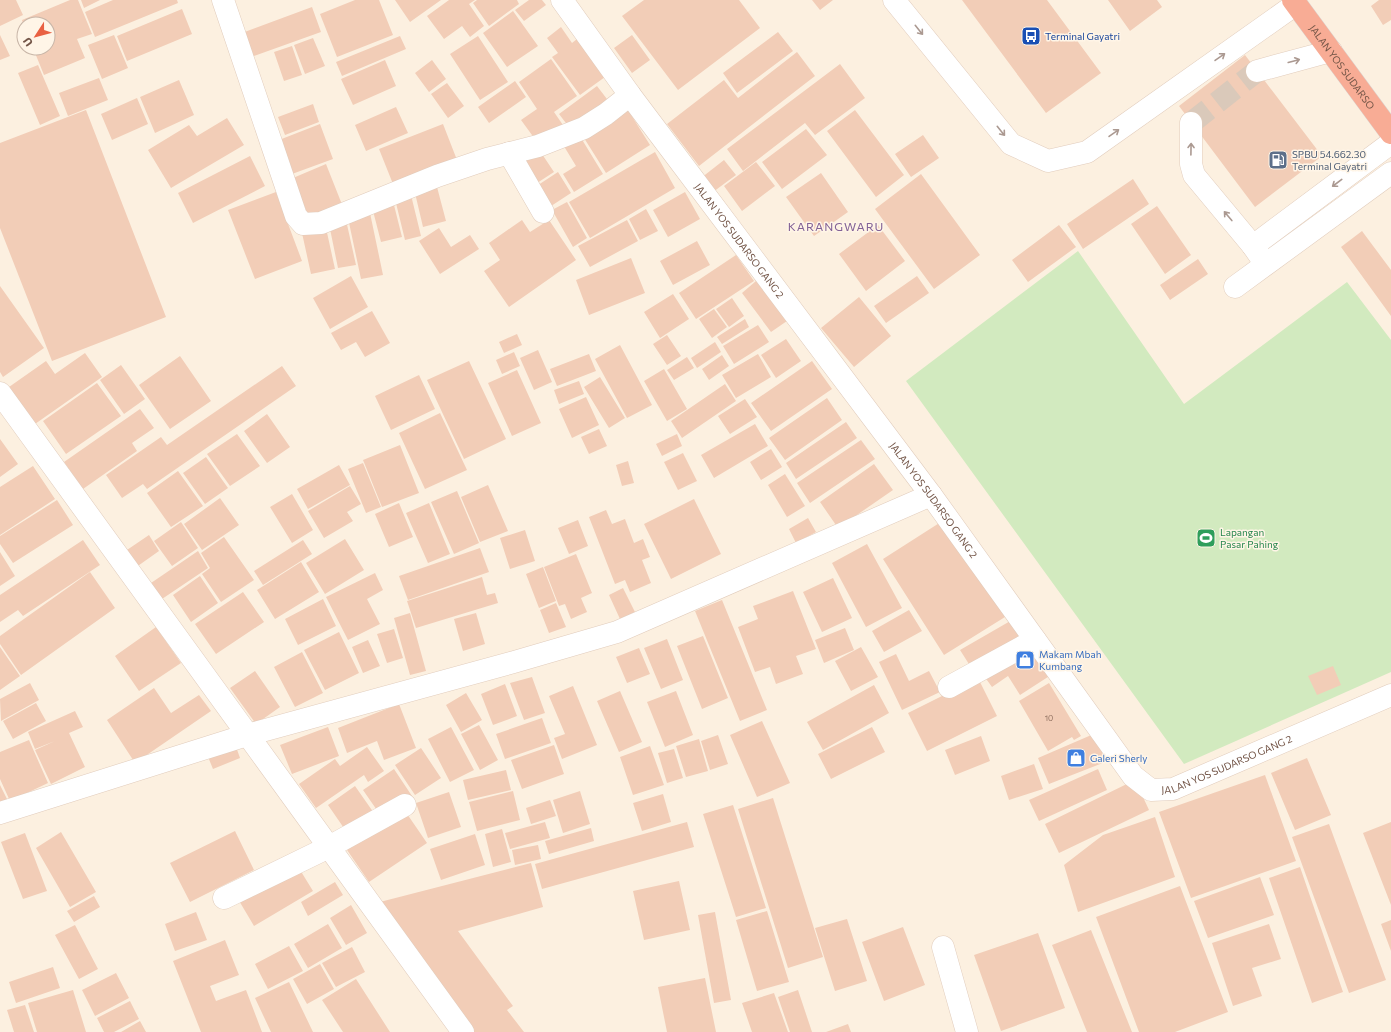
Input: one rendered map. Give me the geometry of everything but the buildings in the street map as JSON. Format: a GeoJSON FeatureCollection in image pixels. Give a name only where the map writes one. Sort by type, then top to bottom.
{"type":"FeatureCollection","features":[{"type":"Feature","properties":{"kind":"highway","name":"JALAN YOS SUDARSO"},"geometry":{"type":"LineString","coordinates":[[1294,2],[1391,133]]}},
{"type":"Feature","properties":{"kind":"street"},"geometry":{"type":"LineString","coordinates":[[223,0],[296,216],[303,224],[321,223],[437,176],[486,159],[538,146],[584,128],[606,114],[630,95]]}},
{"type":"Feature","properties":{"kind":"street","name":"JALAN YOS SUDARSO GANG 2"},"geometry":{"type":"LineString","coordinates":[[562,0],[630,95],[931,495],[1134,776],[1151,790],[1173,789],[1391,695]]}},
{"type":"Feature","properties":{"kind":"street"},"geometry":{"type":"LineString","coordinates":[[894,0],[1011,144],[1048,161],[1087,152],[1294,2]]}},
{"type":"Feature","properties":{"kind":"street"},"geometry":{"type":"LineString","coordinates":[[1257,71],[1331,51]]}},
{"type":"Feature","properties":{"kind":"street"},"geometry":{"type":"LineString","coordinates":[[1191,123],[1191,164],[1194,175],[1253,246],[1266,265]]}},
{"type":"Feature","properties":{"kind":"street"},"geometry":{"type":"LineString","coordinates":[[1253,246],[1391,143]]}},
{"type":"Feature","properties":{"kind":"street"},"geometry":{"type":"LineString","coordinates":[[509,153],[543,212]]}},
{"type":"Feature","properties":{"kind":"street"},"geometry":{"type":"LineString","coordinates":[[1235,287],[1391,173]]}},
{"type":"Feature","properties":{"kind":"street"},"geometry":{"type":"LineString","coordinates":[[0,393],[463,1032]]}},
{"type":"Feature","properties":{"kind":"street"},"geometry":{"type":"LineString","coordinates":[[0,813],[247,735],[514,662],[617,632],[931,495]]}},
{"type":"Feature","properties":{"kind":"street"},"geometry":{"type":"LineString","coordinates":[[949,687],[1035,640]]}},
{"type":"Feature","properties":{"kind":"street"},"geometry":{"type":"LineString","coordinates":[[224,898],[329,847],[405,805]]}},
{"type":"Feature","properties":{"kind":"street"},"geometry":{"type":"LineString","coordinates":[[943,946],[967,1032]]}},
{"type":"Feature","properties":{"kind":"green space","name":"Lapangan Pasar Pahing"},"geometry":{"type":"Polygon","coordinates":[[[1078,251],[1184,404],[1347,282],[1391,340],[1391,672],[1184,764],[906,381],[1078,251]]]}},
{"type":"Feature","properties":{"kind":"tunnel"},"geometry":{"type":"LineString","coordinates":[[1191,123],[1257,71]]}},
{"type":"Feature","properties":{"kind":"place","name":"Terminal Gayatri"},"geometry":{"type":"Point","coordinates":[1031,36]}},
{"type":"Feature","properties":{"kind":"place","name":"SPBU 54.662.30 Terminal Gayatri"},"geometry":{"type":"Point","coordinates":[1278,160]}},
{"type":"Feature","properties":{"kind":"place","name":"Lapangan Pasar Pahing"},"geometry":{"type":"Point","coordinates":[1206,538]}},
{"type":"Feature","properties":{"kind":"place","name":"Makam Mbah Kumbang"},"geometry":{"type":"Point","coordinates":[1025,660]}},
{"type":"Feature","properties":{"kind":"place","name":"Galeri Sherly"},"geometry":{"type":"Point","coordinates":[1076,758]}},
{"type":"Feature","properties":{"kind":"district","name":"KARANGWARU"},"geometry":{"type":"Point","coordinates":[836,226]}}]}
